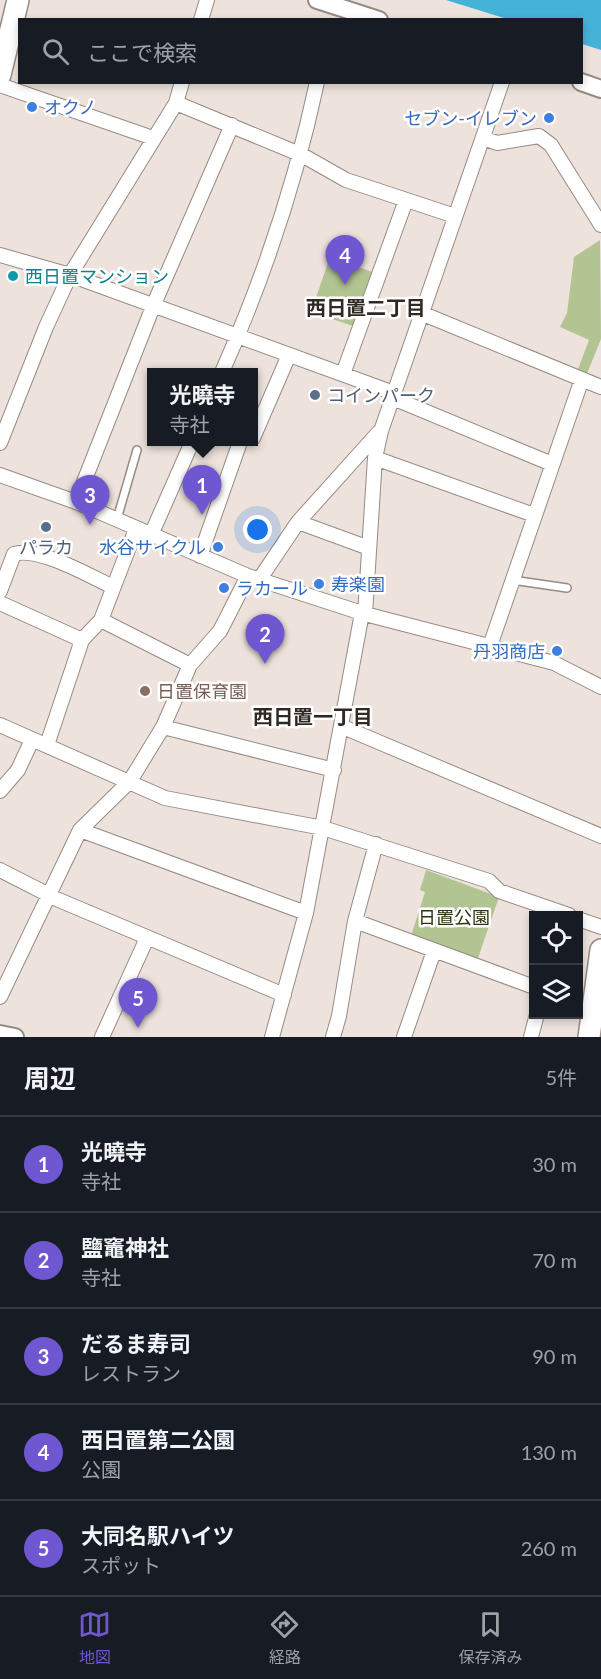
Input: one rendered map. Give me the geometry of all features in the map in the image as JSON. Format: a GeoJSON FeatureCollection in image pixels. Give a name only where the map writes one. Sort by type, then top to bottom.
{"type":"FeatureCollection","features":[{"type":"Feature","properties":{"kind":"main road"},"geometry":{"type":"LineString","coordinates":[[0,75],[18,0]]}},
{"type":"Feature","properties":{"kind":"main road"},"geometry":{"type":"LineString","coordinates":[[589,1037],[601,950]]}},
{"type":"Feature","properties":{"kind":"street"},"geometry":{"type":"LineString","coordinates":[[202,18],[207,0]]}},
{"type":"Feature","properties":{"kind":"street"},"geometry":{"type":"LineString","coordinates":[[317,0],[333,13],[366,18]]}},
{"type":"Feature","properties":{"kind":"street"},"geometry":{"type":"LineString","coordinates":[[583,83],[601,89]]}},
{"type":"Feature","properties":{"kind":"street"},"geometry":{"type":"LineString","coordinates":[[0,443],[46,327],[70,275],[176,103],[181,84]]}},
{"type":"Feature","properties":{"kind":"street"},"geometry":{"type":"LineString","coordinates":[[224,368],[238,336],[302,155],[318,84]]}},
{"type":"Feature","properties":{"kind":"street"},"geometry":{"type":"LineString","coordinates":[[272,1037],[306,913],[364,613],[375,458],[381,431],[501,84]]}},
{"type":"Feature","properties":{"kind":"street"},"geometry":{"type":"LineString","coordinates":[[0,85],[153,138]]}},
{"type":"Feature","properties":{"kind":"street"},"geometry":{"type":"LineString","coordinates":[[176,103],[302,155],[346,180],[455,216]]}},
{"type":"Feature","properties":{"kind":"street"},"geometry":{"type":"LineString","coordinates":[[76,502],[154,304],[232,125]]}},
{"type":"Feature","properties":{"kind":"street"},"geometry":{"type":"LineString","coordinates":[[483,138],[497,143],[539,136],[551,145],[601,225]]}},
{"type":"Feature","properties":{"kind":"street"},"geometry":{"type":"LineString","coordinates":[[343,374],[406,200]]}},
{"type":"Feature","properties":{"kind":"street"},"geometry":{"type":"LineString","coordinates":[[0,255],[70,275],[154,304],[343,374],[552,464]]}},
{"type":"Feature","properties":{"kind":"street"},"geometry":{"type":"LineString","coordinates":[[422,313],[601,387]]}},
{"type":"Feature","properties":{"kind":"street"},"geometry":{"type":"LineString","coordinates":[[258,426],[289,355]]}},
{"type":"Feature","properties":{"kind":"street"},"geometry":{"type":"LineString","coordinates":[[490,646],[582,379]]}},
{"type":"Feature","properties":{"kind":"street"},"geometry":{"type":"LineString","coordinates":[[0,997],[80,830],[130,781],[163,727],[190,665],[220,631],[253,578],[298,522],[381,431]]}},
{"type":"Feature","properties":{"kind":"street"},"geometry":{"type":"LineString","coordinates":[[151,534],[190,446]]}},
{"type":"Feature","properties":{"kind":"street"},"geometry":{"type":"LineString","coordinates":[[200,556],[238,446]]}},
{"type":"Feature","properties":{"kind":"street"},"geometry":{"type":"LineString","coordinates":[[375,458],[534,515]]}},
{"type":"Feature","properties":{"kind":"street"},"geometry":{"type":"LineString","coordinates":[[0,475],[76,502],[253,578],[364,613],[554,663],[601,687]]}},
{"type":"Feature","properties":{"kind":"street"},"geometry":{"type":"LineString","coordinates":[[298,522],[369,548]]}},
{"type":"Feature","properties":{"kind":"street"},"geometry":{"type":"LineString","coordinates":[[47,745],[82,640],[101,620],[136,529]]}},
{"type":"Feature","properties":{"kind":"street"},"geometry":{"type":"LineString","coordinates":[[0,591],[14,554],[24,551],[71,567],[113,587]]}},
{"type":"Feature","properties":{"kind":"street"},"geometry":{"type":"LineString","coordinates":[[0,603],[82,640]]}},
{"type":"Feature","properties":{"kind":"street"},"geometry":{"type":"LineString","coordinates":[[101,620],[190,665]]}},
{"type":"Feature","properties":{"kind":"street"},"geometry":{"type":"LineString","coordinates":[[0,726],[165,798],[322,828],[489,881],[499,891],[554,911]]}},
{"type":"Feature","properties":{"kind":"street"},"geometry":{"type":"LineString","coordinates":[[163,727],[334,770]]}},
{"type":"Feature","properties":{"kind":"street"},"geometry":{"type":"LineString","coordinates":[[343,727],[601,836]]}},
{"type":"Feature","properties":{"kind":"street"},"geometry":{"type":"LineString","coordinates":[[0,791],[18,770],[32,740]]}},
{"type":"Feature","properties":{"kind":"street"},"geometry":{"type":"LineString","coordinates":[[80,830],[306,913]]}},
{"type":"Feature","properties":{"kind":"street"},"geometry":{"type":"LineString","coordinates":[[333,1037],[339,1016],[355,921],[376,844]]}},
{"type":"Feature","properties":{"kind":"street"},"geometry":{"type":"LineString","coordinates":[[0,870],[47,895],[284,995]]}},
{"type":"Feature","properties":{"kind":"street"},"geometry":{"type":"LineString","coordinates":[[583,920],[601,927]]}},
{"type":"Feature","properties":{"kind":"street"},"geometry":{"type":"LineString","coordinates":[[355,921],[529,985]]}},
{"type":"Feature","properties":{"kind":"street"},"geometry":{"type":"LineString","coordinates":[[102,1037],[147,938]]}},
{"type":"Feature","properties":{"kind":"street"},"geometry":{"type":"LineString","coordinates":[[404,1037],[434,951]]}},
{"type":"Feature","properties":{"kind":"street"},"geometry":{"type":"LineString","coordinates":[[531,1037],[536,1019]]}},
{"type":"Feature","properties":{"kind":"street"},"geometry":{"type":"LineString","coordinates":[[0,1034],[15,1037]]}},
{"type":"Feature","properties":{"kind":"lane"},"geometry":{"type":"LineString","coordinates":[[116,520],[137,450]]}},
{"type":"Feature","properties":{"kind":"lane"},"geometry":{"type":"LineString","coordinates":[[512,580],[546,583],[567,588]]}},
{"type":"Feature","properties":{"kind":"green space"},"geometry":{"type":"Polygon","coordinates":[[[600,240],[601,339],[586,376],[577,372],[589,340],[560,327],[567,313],[574,257],[600,240]]]}},
{"type":"Feature","properties":{"kind":"green space"},"geometry":{"type":"Polygon","coordinates":[[[330,257],[375,273],[356,327],[311,312],[330,257]]]}},
{"type":"Feature","properties":{"kind":"green space","name":"日置公園"},"geometry":{"type":"Polygon","coordinates":[[[426,870],[499,897],[477,961],[411,936],[425,892],[420,890],[426,870]]]}},
{"type":"Feature","properties":{"kind":"water"},"geometry":{"type":"Polygon","coordinates":[[[446,0],[601,0],[601,50],[583,44],[583,18],[504,18],[446,0]]]}},
{"type":"Feature","properties":{"kind":"place","name":"オクノ"},"geometry":{"type":"Point","coordinates":[32,107]}},
{"type":"Feature","properties":{"kind":"place","name":"セブン-イレブン"},"geometry":{"type":"Point","coordinates":[549,118]}},
{"type":"Feature","properties":{"kind":"place","name":"西日置マンション"},"geometry":{"type":"Point","coordinates":[13,276]}},
{"type":"Feature","properties":{"kind":"place","name":"西日置第二公園"},"geometry":{"type":"Point","coordinates":[345,285]}},
{"type":"Feature","properties":{"kind":"place","name":"コインパーク"},"geometry":{"type":"Point","coordinates":[315,395]}},
{"type":"Feature","properties":{"kind":"place","name":"光曉寺"},"geometry":{"type":"Point","coordinates":[202,515]}},
{"type":"Feature","properties":{"kind":"place","name":"だるま寿司"},"geometry":{"type":"Point","coordinates":[90,525]}},
{"type":"Feature","properties":{"kind":"place","name":"パラカ"},"geometry":{"type":"Point","coordinates":[46,527]}},
{"type":"Feature","properties":{"kind":"place","name":"水谷サイクル"},"geometry":{"type":"Point","coordinates":[218,547]}},
{"type":"Feature","properties":{"kind":"place","name":"寿楽園"},"geometry":{"type":"Point","coordinates":[319,584]}},
{"type":"Feature","properties":{"kind":"place","name":"ラカール"},"geometry":{"type":"Point","coordinates":[224,588]}},
{"type":"Feature","properties":{"kind":"place","name":"丹羽商店"},"geometry":{"type":"Point","coordinates":[557,651]}},
{"type":"Feature","properties":{"kind":"place","name":"鹽竈神社"},"geometry":{"type":"Point","coordinates":[265,664]}},
{"type":"Feature","properties":{"kind":"place","name":"日置保育園"},"geometry":{"type":"Point","coordinates":[145,691]}},
{"type":"Feature","properties":{"kind":"place","name":"大同名駅ハイツ"},"geometry":{"type":"Point","coordinates":[138,1028]}},
{"type":"Feature","properties":{"kind":"district","name":"西日置二丁目"},"geometry":{"type":"Point","coordinates":[366,307]}},
{"type":"Feature","properties":{"kind":"district","name":"西日置一丁目"},"geometry":{"type":"Point","coordinates":[313,716]}}]}
